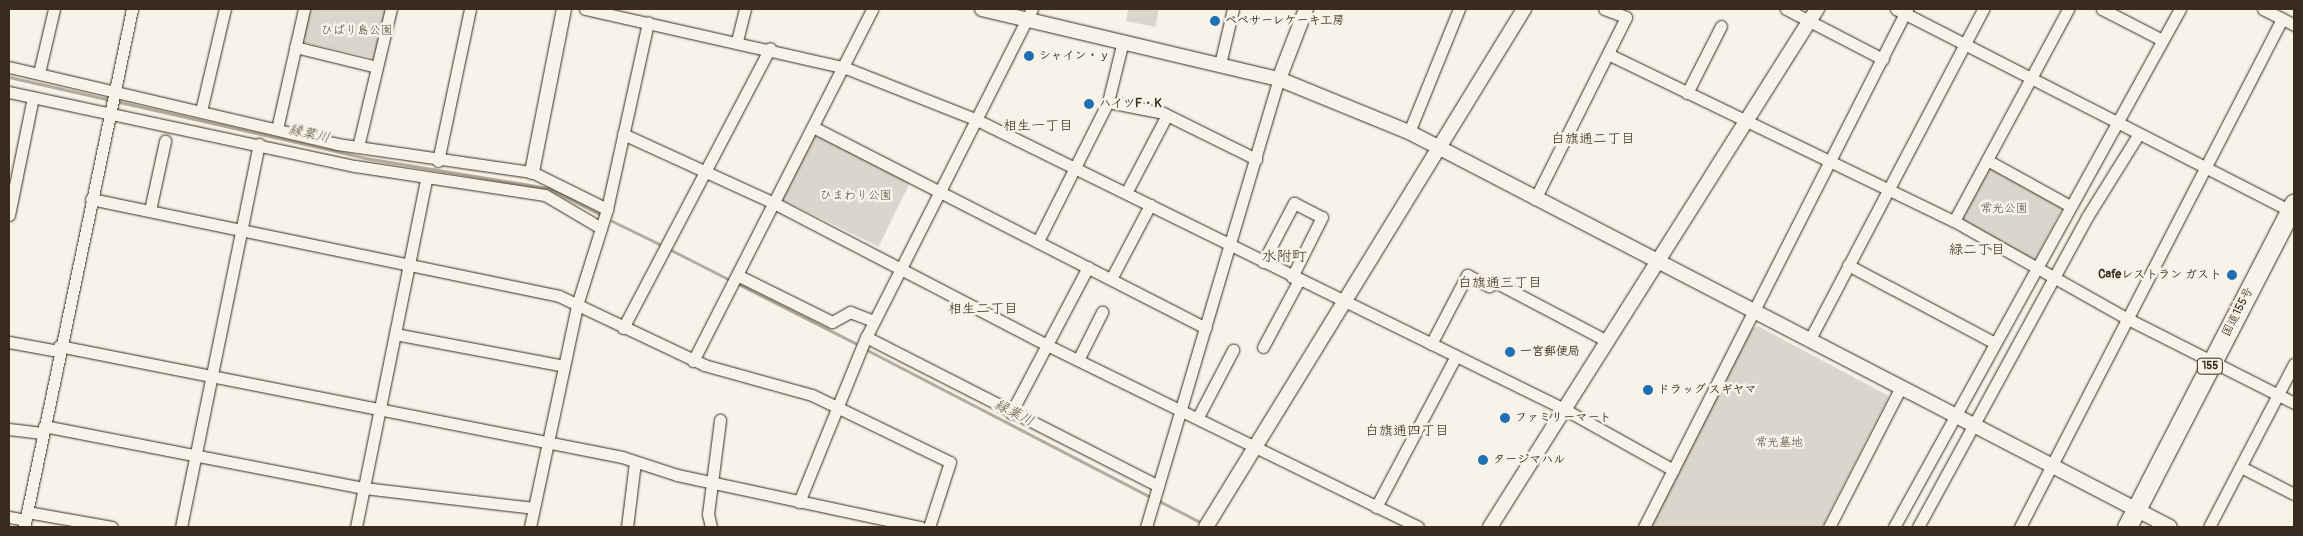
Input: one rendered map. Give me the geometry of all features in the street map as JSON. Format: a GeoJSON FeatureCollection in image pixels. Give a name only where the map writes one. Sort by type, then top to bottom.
{"type":"FeatureCollection","features":[{"type":"Feature","properties":{"kind":"highway","name":"国道155号"},"geometry":{"type":"LineString","coordinates":[[2126,527],[2293,209]]}},
{"type":"Feature","properties":{"kind":"street"},"geometry":{"type":"LineString","coordinates":[[39,73],[54,9]]}},
{"type":"Feature","properties":{"kind":"street"},"geometry":{"type":"LineString","coordinates":[[26,520],[59,349],[112,111],[132,9]]}},
{"type":"Feature","properties":{"kind":"street"},"geometry":{"type":"LineString","coordinates":[[200,111],[225,9]]}},
{"type":"Feature","properties":{"kind":"street"},"geometry":{"type":"LineString","coordinates":[[276,129],[304,9]]}},
{"type":"Feature","properties":{"kind":"street"},"geometry":{"type":"LineString","coordinates":[[358,148],[391,9]]}},
{"type":"Feature","properties":{"kind":"street"},"geometry":{"type":"LineString","coordinates":[[438,161],[470,9]]}},
{"type":"Feature","properties":{"kind":"street"},"geometry":{"type":"LineString","coordinates":[[532,172],[564,9]]}},
{"type":"Feature","properties":{"kind":"street"},"geometry":{"type":"LineString","coordinates":[[585,9],[770,48],[843,67],[974,119],[1564,409],[1673,470]]}},
{"type":"Feature","properties":{"kind":"street"},"geometry":{"type":"LineString","coordinates":[[737,41],[745,9]]}},
{"type":"Feature","properties":{"kind":"street"},"geometry":{"type":"LineString","coordinates":[[694,361],[872,9]]}},
{"type":"Feature","properties":{"kind":"street"},"geometry":{"type":"LineString","coordinates":[[982,9],[1030,14],[1279,79],[1409,132],[1655,263],[1754,310],[2051,467],[2170,527]]}},
{"type":"Feature","properties":{"kind":"street"},"geometry":{"type":"LineString","coordinates":[[1220,64],[1233,9]]}},
{"type":"Feature","properties":{"kind":"street"},"geometry":{"type":"LineString","coordinates":[[1146,527],[1231,246],[1279,79],[1306,9]]}},
{"type":"Feature","properties":{"kind":"street"},"geometry":{"type":"LineString","coordinates":[[1409,132],[1459,9]]}},
{"type":"Feature","properties":{"kind":"street"},"geometry":{"type":"LineString","coordinates":[[1206,527],[1258,448],[1438,148],[1524,9]]}},
{"type":"Feature","properties":{"kind":"street"},"geometry":{"type":"LineString","coordinates":[[1536,199],[1626,17],[1604,9]]}},
{"type":"Feature","properties":{"kind":"street"},"geometry":{"type":"LineString","coordinates":[[1786,9],[1814,15],[1882,59]]}},
{"type":"Feature","properties":{"kind":"street"},"geometry":{"type":"LineString","coordinates":[[1810,339],[1886,187],[1983,9]]}},
{"type":"Feature","properties":{"kind":"street"},"geometry":{"type":"LineString","coordinates":[[1954,221],[2029,78],[2068,9]]}},
{"type":"Feature","properties":{"kind":"street"},"geometry":{"type":"LineString","coordinates":[[2102,9],[2162,40]]}},
{"type":"Feature","properties":{"kind":"street"},"geometry":{"type":"LineString","coordinates":[[1894,527],[2180,9]]}},
{"type":"Feature","properties":{"kind":"street"},"geometry":{"type":"LineString","coordinates":[[2263,9],[2294,25]]}},
{"type":"Feature","properties":{"kind":"street"},"geometry":{"type":"LineString","coordinates":[[1644,527],[1829,158],[1882,59],[1902,10],[1964,45],[2203,169],[2293,209]]}},
{"type":"Feature","properties":{"kind":"street"},"geometry":{"type":"LineString","coordinates":[[799,502],[834,406],[866,337],[974,119],[1030,14]]}},
{"type":"Feature","properties":{"kind":"street"},"geometry":{"type":"LineString","coordinates":[[1490,527],[1655,263],[1814,15]]}},
{"type":"Feature","properties":{"kind":"street"},"geometry":{"type":"LineString","coordinates":[[2020,527],[2282,19]]}},
{"type":"Feature","properties":{"kind":"street"},"geometry":{"type":"LineString","coordinates":[[530,527],[577,305],[607,209],[648,22]]}},
{"type":"Feature","properties":{"kind":"street"},"geometry":{"type":"LineString","coordinates":[[1687,93],[1721,26]]}},
{"type":"Feature","properties":{"kind":"street"},"geometry":{"type":"LineString","coordinates":[[1038,241],[1108,102],[1124,40]]}},
{"type":"Feature","properties":{"kind":"street"},"geometry":{"type":"LineString","coordinates":[[295,47],[377,67]]}},
{"type":"Feature","properties":{"kind":"street"},"geometry":{"type":"LineString","coordinates":[[623,328],[770,48]]}},
{"type":"Feature","properties":{"kind":"street"},"geometry":{"type":"LineString","coordinates":[[1608,54],[1745,123],[1829,158],[1954,221],[2056,275],[2128,319],[2294,403]]}},
{"type":"Feature","properties":{"kind":"street"},"geometry":{"type":"LineString","coordinates":[[9,67],[358,148],[438,161],[532,172],[607,209]]}},
{"type":"Feature","properties":{"kind":"street"},"geometry":{"type":"LineString","coordinates":[[9,92],[112,111],[426,179],[545,195],[601,228]]}},
{"type":"Feature","properties":{"kind":"street"},"geometry":{"type":"LineString","coordinates":[[9,215],[33,97]]}},
{"type":"Feature","properties":{"kind":"street"},"geometry":{"type":"LineString","coordinates":[[1108,102],[1166,114],[1256,159]]}},
{"type":"Feature","properties":{"kind":"street"},"geometry":{"type":"LineString","coordinates":[[1126,193],[1166,114]]}},
{"type":"Feature","properties":{"kind":"street"},"geometry":{"type":"LineString","coordinates":[[813,127],[1206,328]]}},
{"type":"Feature","properties":{"kind":"street"},"geometry":{"type":"LineString","coordinates":[[623,134],[774,203],[1046,345],[1198,417],[1418,527]]}},
{"type":"Feature","properties":{"kind":"street"},"geometry":{"type":"LineString","coordinates":[[1918,527],[2056,275],[2138,134]]}},
{"type":"Feature","properties":{"kind":"street"},"geometry":{"type":"LineString","coordinates":[[150,210],[166,141]]}},
{"type":"Feature","properties":{"kind":"street"},"geometry":{"type":"LineString","coordinates":[[181,527],[259,144]]}},
{"type":"Feature","properties":{"kind":"street"},"geometry":{"type":"LineString","coordinates":[[1987,160],[2070,206]]}},
{"type":"Feature","properties":{"kind":"street"},"geometry":{"type":"LineString","coordinates":[[356,527],[426,179]]}},
{"type":"Feature","properties":{"kind":"street"},"geometry":{"type":"LineString","coordinates":[[91,199],[241,228],[559,296],[694,361],[812,395],[950,462],[929,527]]}},
{"type":"Feature","properties":{"kind":"street"},"geometry":{"type":"LineString","coordinates":[[1263,262],[1294,203],[1322,217],[1296,278],[1263,347]]}},
{"type":"Feature","properties":{"kind":"street"},"geometry":{"type":"LineString","coordinates":[[1111,279],[1150,205]]}},
{"type":"Feature","properties":{"kind":"street"},"geometry":{"type":"LineString","coordinates":[[1848,265],[1995,343]]}},
{"type":"Feature","properties":{"kind":"street"},"geometry":{"type":"LineString","coordinates":[[1011,413],[1088,267]]}},
{"type":"Feature","properties":{"kind":"street"},"geometry":{"type":"LineString","coordinates":[[738,275],[832,322],[850,312],[874,321]]}},
{"type":"Feature","properties":{"kind":"street"},"geometry":{"type":"LineString","coordinates":[[1431,344],[1467,275],[1489,286],[1495,282],[1607,341]]}},
{"type":"Feature","properties":{"kind":"street"},"geometry":{"type":"LineString","coordinates":[[1078,360],[1102,312]]}},
{"type":"Feature","properties":{"kind":"street"},"geometry":{"type":"LineString","coordinates":[[395,334],[564,366]]}},
{"type":"Feature","properties":{"kind":"street"},"geometry":{"type":"LineString","coordinates":[[866,337],[1011,413],[1158,486]]}},
{"type":"Feature","properties":{"kind":"street"},"geometry":{"type":"LineString","coordinates":[[9,342],[59,349],[379,412],[549,443],[799,502],[920,527]]}},
{"type":"Feature","properties":{"kind":"street"},"geometry":{"type":"LineString","coordinates":[[1198,417],[1233,350]]}},
{"type":"Feature","properties":{"kind":"street"},"geometry":{"type":"LineString","coordinates":[[1376,506],[1456,356]]}},
{"type":"Feature","properties":{"kind":"street"},"geometry":{"type":"LineString","coordinates":[[2209,527],[2294,364]]}},
{"type":"Feature","properties":{"kind":"street"},"geometry":{"type":"LineString","coordinates":[[1829,527],[1901,387]]}},
{"type":"Feature","properties":{"kind":"street"},"geometry":{"type":"LineString","coordinates":[[711,527],[711,480],[720,420]]}},
{"type":"Feature","properties":{"kind":"street"},"geometry":{"type":"LineString","coordinates":[[9,429],[43,430],[196,453],[364,488],[533,508]]}},
{"type":"Feature","properties":{"kind":"street"},"geometry":{"type":"LineString","coordinates":[[627,527],[635,462]]}},
{"type":"Feature","properties":{"kind":"street"},"geometry":{"type":"LineString","coordinates":[[2241,467],[2294,494]]}},
{"type":"Feature","properties":{"kind":"street"},"geometry":{"type":"LineString","coordinates":[[9,517],[112,527]]}},
{"type":"Feature","properties":{"kind":"green space","name":"ひばり島公園"},"geometry":{"type":"Polygon","coordinates":[[[309,9],[386,9],[374,58],[302,42],[309,9]]]}},
{"type":"Feature","properties":{"kind":"green space"},"geometry":{"type":"Polygon","coordinates":[[[1128,9],[1159,9],[1155,27],[1126,21],[1128,9]]]}},
{"type":"Feature","properties":{"kind":"green space","name":"ひまわり公園"},"geometry":{"type":"Polygon","coordinates":[[[814,135],[910,182],[879,247],[782,200],[814,135]]]}},
{"type":"Feature","properties":{"kind":"green space","name":"常光公園"},"geometry":{"type":"Polygon","coordinates":[[[1989,167],[2063,206],[2035,260],[1960,221],[1989,167]]]}},
{"type":"Feature","properties":{"kind":"green space","name":"常光墓地"},"geometry":{"type":"Polygon","coordinates":[[[1758,326],[1889,396],[1822,527],[1648,527],[1751,329],[1758,326]]]}},
{"type":"Feature","properties":{"kind":"waterway","name":"縁葉川"},"geometry":{"type":"LineString","coordinates":[[9,77],[365,158],[548,188],[601,215]]}},
{"type":"Feature","properties":{"kind":"waterway","name":"縁葉川"},"geometry":{"type":"LineString","coordinates":[[612,221],[661,245]]}},
{"type":"Feature","properties":{"kind":"waterway","name":"縁葉川"},"geometry":{"type":"LineString","coordinates":[[671,250],[730,280]]}},
{"type":"Feature","properties":{"kind":"waterway","name":"縁葉川"},"geometry":{"type":"LineString","coordinates":[[740,285],[855,343]]}},
{"type":"Feature","properties":{"kind":"waterway","name":"縁葉川"},"geometry":{"type":"LineString","coordinates":[[867,350],[1150,497]]}},
{"type":"Feature","properties":{"kind":"waterway","name":"縁葉川"},"geometry":{"type":"LineString","coordinates":[[1159,501],[1198,521]]}},
{"type":"Feature","properties":{"kind":"place","name":"ペペサーレケーキ工房"},"geometry":{"type":"Point","coordinates":[1215,21]}},
{"type":"Feature","properties":{"kind":"place","name":"シャイン・ｙ"},"geometry":{"type":"Point","coordinates":[1029,56]}},
{"type":"Feature","properties":{"kind":"place","name":"ハイツF・K"},"geometry":{"type":"Point","coordinates":[1089,104]}},
{"type":"Feature","properties":{"kind":"place","name":"Cafeレストラン ガスト"},"geometry":{"type":"Point","coordinates":[2232,275]}},
{"type":"Feature","properties":{"kind":"place","name":"一宮郵便局"},"geometry":{"type":"Point","coordinates":[1510,352]}},
{"type":"Feature","properties":{"kind":"place","name":"ドラッグ スギヤマ"},"geometry":{"type":"Point","coordinates":[1648,390]}},
{"type":"Feature","properties":{"kind":"place","name":"ファミリーマート"},"geometry":{"type":"Point","coordinates":[1505,418]}},
{"type":"Feature","properties":{"kind":"place","name":"タージマハル"},"geometry":{"type":"Point","coordinates":[1483,460]}},
{"type":"Feature","properties":{"kind":"district","name":"相生一丁目"},"geometry":{"type":"Point","coordinates":[1038,126]}},
{"type":"Feature","properties":{"kind":"district","name":"白旗通二丁目"},"geometry":{"type":"Point","coordinates":[1593,139]}},
{"type":"Feature","properties":{"kind":"district","name":"緑二丁目"},"geometry":{"type":"Point","coordinates":[1977,250]}},
{"type":"Feature","properties":{"kind":"district","name":"水附町"},"geometry":{"type":"Point","coordinates":[1284,257]}},
{"type":"Feature","properties":{"kind":"district","name":"白旗通三丁目"},"geometry":{"type":"Point","coordinates":[1500,283]}},
{"type":"Feature","properties":{"kind":"district","name":"相生二丁目"},"geometry":{"type":"Point","coordinates":[983,309]}},
{"type":"Feature","properties":{"kind":"district","name":"白旗通四丁目"},"geometry":{"type":"Point","coordinates":[1407,431]}}]}
